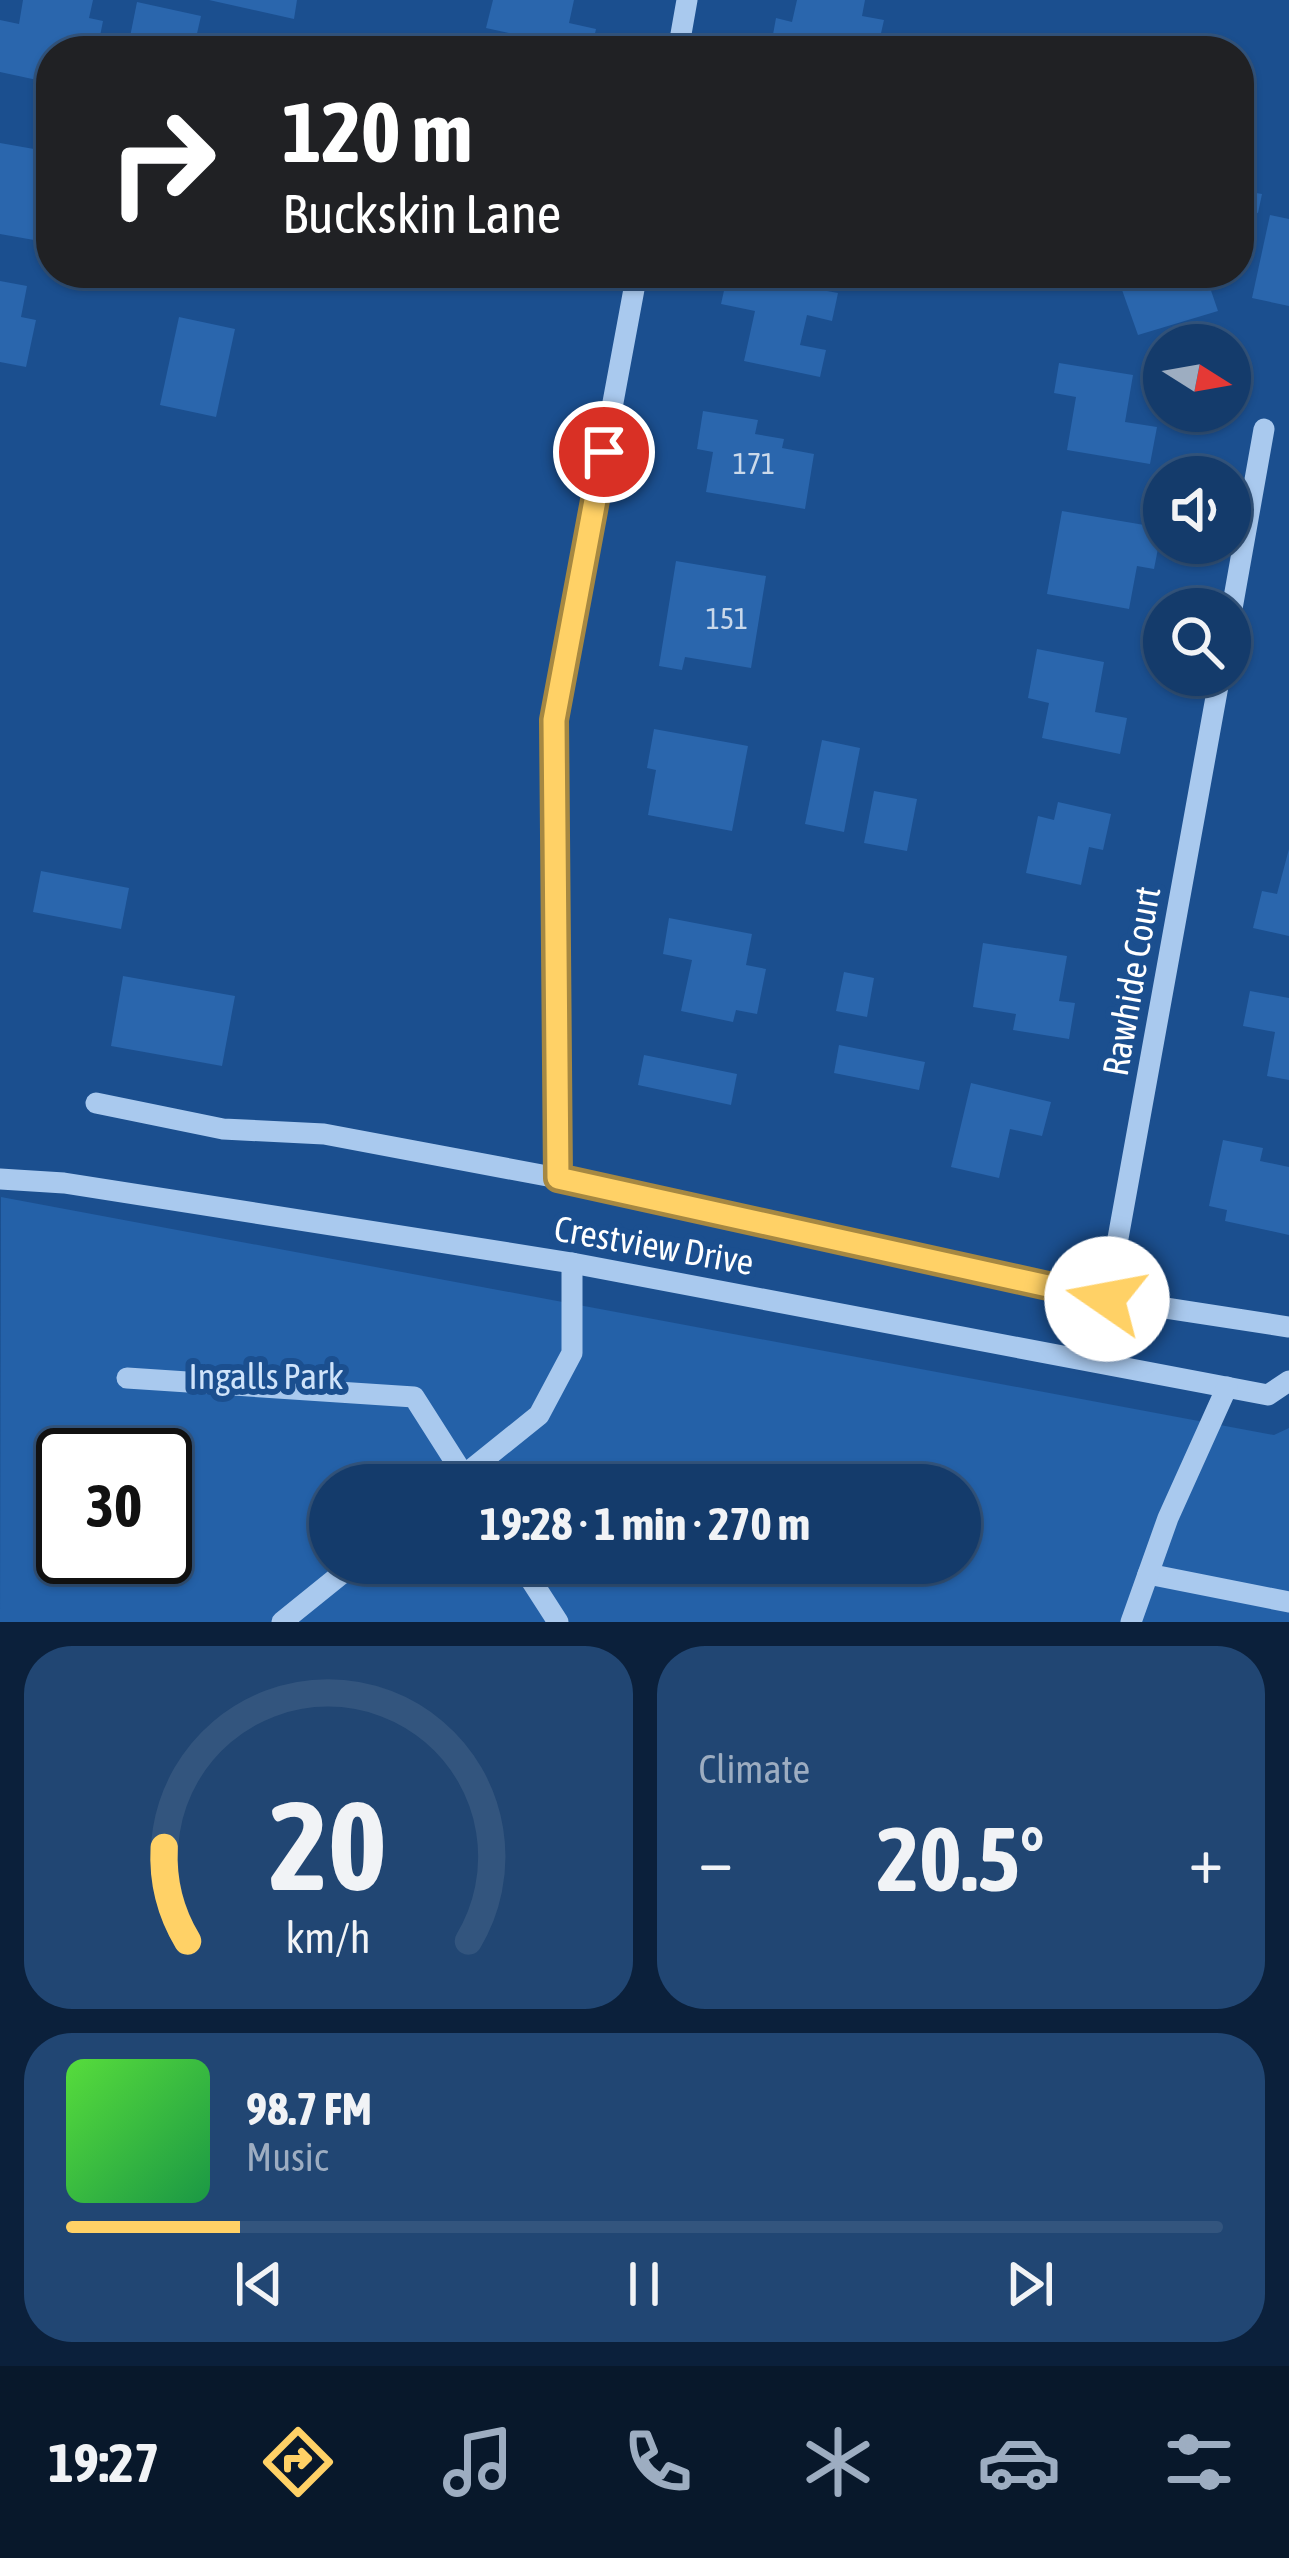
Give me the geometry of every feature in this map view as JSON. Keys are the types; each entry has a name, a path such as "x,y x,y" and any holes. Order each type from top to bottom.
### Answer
{"street":[{"path":"681,36 687,0"},
{"path":"558,1178 554,720 634,288"},
{"path":"1236,588 1264,429"},
{"name":"Rawhide Court","path":"1107,1299 1216,696"},
{"name":"Crestview Drive","path":"96,1102 223,1129 324,1134 558,1178 1107,1299 1289,1327"},
{"name":"Crestview Drive","path":"0,1179 64,1183 572,1263 1268,1395 1289,1382"},
{"path":"483,1464 539,1415 572,1352 572,1263"},
{"path":"127,1378 414,1397 452,1464"},
{"path":"1131,1622 1227,1387"},
{"path":"1148,1574 1289,1602"},
{"path":"282,1622 329,1584"},
{"path":"534,1584 558,1622"}],"green space":[{"name":"Ingalls Park","path":"1,1197 1274,1435 1289,1428 1289,1622 0,1622"}],"building":[{"path":"23,0 93,0 89,18 103,21 100,36 36,36 36,80 0,72 0,20 19,24"},
{"path":"209,0 297,0 294,19"},
{"path":"493,0 574,0 569,23 596,29 594,36 514,36 486,28"},
{"path":"797,0 865,0 862,16 884,20 880,36 773,36 776,18 792,22"},
{"path":"137,2 201,16 196,36 130,36"},
{"path":"0,143 36,149 36,240 0,234"},
{"path":"1254,193 1262,194 1258,213 1254,212"},
{"path":"1270,215 1289,219 1289,306 1252,298"},
{"path":"0,281 27,286 21,317 36,320 26,367 0,362"},
{"path":"725,288 810,288 838,293 832,321 807,315 800,345 826,350 820,377 744,361 755,311 721,304"},
{"path":"1121,288 1210,288 1218,311 1175,324 1143,324 1143,334 1138,335"},
{"path":"179,317 235,329 216,417 160,405"},
{"path":"1059,363 1133,375 1125,422 1143,425 1143,432 1156,432 1152,456 1143,456 1143,463 1067,450 1076,397 1054,393"},
{"path":"703,411 758,420 755,434 784,439 782,448 814,454 805,509 706,492 713,452 697,449"},
{"path":"1062,511 1143,525 1143,564 1155,564 1154,569 1137,566 1129,609 1047,594"},
{"path":"676,561 766,576 751,668 685,657 682,670 659,666"},
{"path":"1037,649 1104,662 1095,712 1127,718 1120,754 1042,738 1049,703 1028,698"},
{"path":"654,729 748,746 732,831 648,815 656,770 647,768"},
{"path":"822,740 860,748 844,832 805,824"},
{"path":"874,791 917,799 907,851 864,843"},
{"path":"1058,802 1111,814 1103,850 1089,847 1081,885 1026,873 1038,816 1054,820"},
{"path":"1289,849 1289,936 1253,928 1262,891 1277,894"},
{"path":"41,871 129,888 121,929 33,912"},
{"path":"669,918 752,934 746,965 766,969 757,1014 736,1010 733,1022 681,1011 692,960 663,954"},
{"path":"983,943 1067,956 1059,1001 1075,1003 1069,1039 1013,1030 1016,1014 973,1007"},
{"path":"844,972 874,978 867,1017 836,1011"},
{"path":"123,976 235,996 222,1066 111,1046"},
{"path":"1250,991 1289,998 1289,1080 1267,1076 1275,1032 1243,1026"},
{"path":"839,1045 925,1062 919,1090 834,1073"},
{"path":"644,1055 737,1074 731,1105 638,1085"},
{"path":"971,1083 1051,1102 1042,1136 1010,1129 999,1178 951,1167"},
{"path":"1223,1140 1263,1148 1260,1161 1289,1167 1289,1235 1225,1221 1227,1210 1209,1206"}],"route":[{"path":"604,452 554,720 558,1178 1107,1299"}]}
